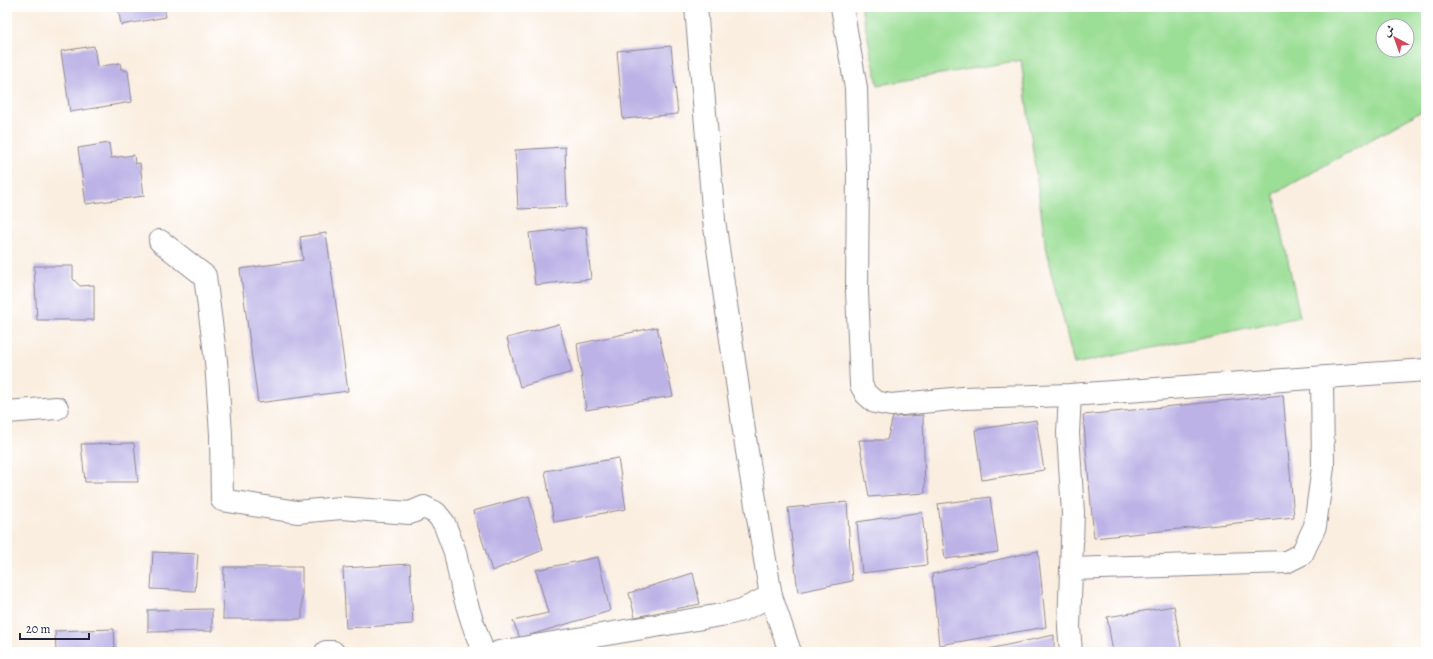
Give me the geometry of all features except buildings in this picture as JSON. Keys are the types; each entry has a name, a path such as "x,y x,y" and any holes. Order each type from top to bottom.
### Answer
{"street":[{"path":"696,7 714,220 746,445 772,596 790,652"},
{"path":"842,7 856,88 858,170 857,291 862,385 866,394 875,402 890,405 963,398 1070,395 1426,370"},
{"path":"160,241 205,276 216,361 221,434 222,500 297,512 341,508 410,513 424,507 436,512 444,523 455,552 465,599 483,652"},
{"path":"1071,569 1286,562 1302,554 1315,526 1323,467 1322,378"},
{"path":"1070,395 1068,433 1073,513 1069,628 1071,652"},
{"path":"7,412 58,408"},
{"path":"498,652 728,614 742,610 772,596"},
{"path":"326,652 333,652"}],"green space":[{"path":"861,7 1426,7 1426,107 1420,112 1274,194 1300,317 1074,364 1045,242 1021,60 878,85"}]}
